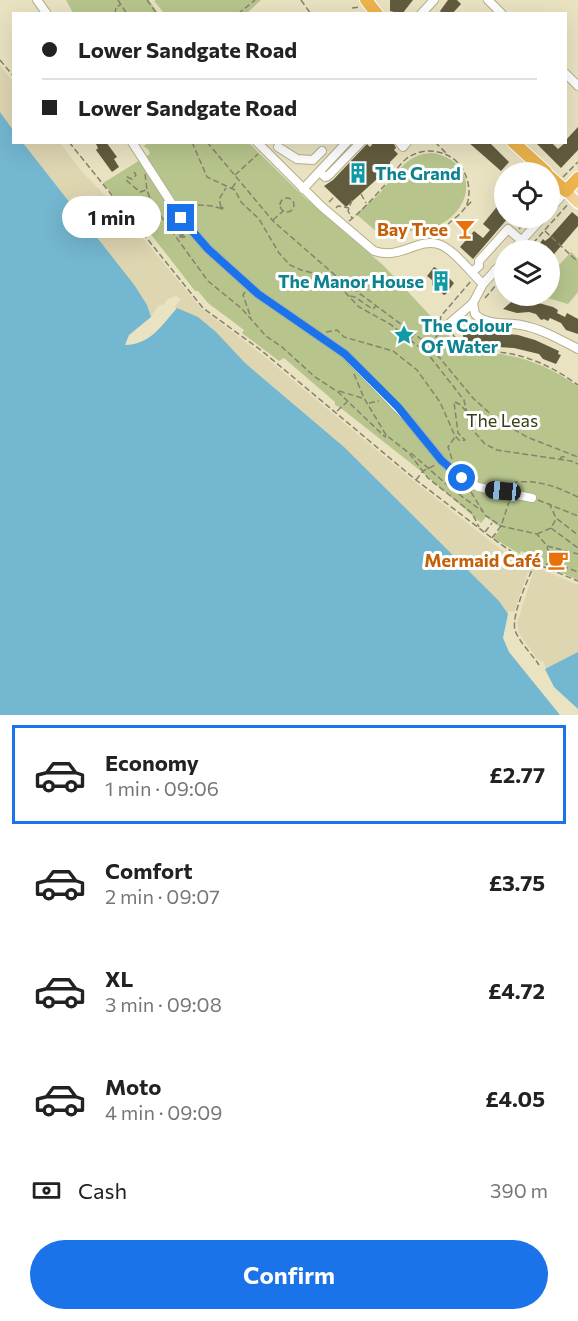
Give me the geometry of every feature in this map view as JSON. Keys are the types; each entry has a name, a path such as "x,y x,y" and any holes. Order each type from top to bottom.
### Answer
{"highway":[{"path":"515,144 535,162"},
{"path":"560,184 566,191 578,178"}],"main road":[{"path":"566,191 575,204"}],"street":[{"path":"423,12 434,0"},
{"path":"488,0 500,12"},
{"path":"567,75 578,86"},
{"path":"133,144 181,218 208,249 248,286 345,354 389,398 448,467 478,487 532,498"},
{"path":"259,144 303,189 374,251 381,254 395,254 429,244 438,244 483,284"},
{"path":"303,189 345,144"},
{"path":"320,172 325,177 328,176 359,144"},
{"path":"270,156 278,145 303,160 313,160 322,151"},
{"path":"560,198 566,191"},
{"path":"523,240 533,228"},
{"path":"474,275 479,261 508,229 521,240"},
{"path":"444,328 473,303 483,284 494,271"},
{"path":"473,303 476,314 485,321 530,327 548,333 578,349"}],"path":[{"path":"118,0 126,12"},
{"path":"240,12 255,0"},
{"path":"352,8 364,3"},
{"path":"115,12 116,7 121,4"},
{"path":"0,60 12,75"},
{"path":"71,144 203,308 262,351 416,480 484,533 518,556 578,581"},
{"path":"193,144 207,177 232,188 241,201 260,219 279,253 290,265 329,280 349,296 359,308 390,324 428,354 465,400 468,422 475,434 489,448 578,464"},
{"path":"209,144 273,221 336,276 429,345 473,398 496,419 527,437 578,457"},
{"path":"234,176 259,144"},
{"path":"437,144 460,166 469,191 463,212 444,227 438,244"},
{"path":"344,226 408,158 426,152 443,153 449,156"},
{"path":"560,176 565,176 578,162"},
{"path":"148,164 147,190 152,204 178,237 199,271 266,336 322,382 338,392 383,435 429,468 453,490 501,526 537,534 551,528 556,518"},
{"path":"134,172 136,175 132,179 127,177 126,180 140,192 147,190"},
{"path":"232,188 238,180"},
{"path":"170,202 195,207 210,205 221,208 219,199 226,187"},
{"path":"362,194 367,204"},
{"path":"328,203 335,196"},
{"path":"117,203 123,198 157,203"},
{"path":"287,198 292,200 295,205 293,210 287,213 283,211 280,206 281,201 287,198"},
{"path":"352,200 348,211 353,218"},
{"path":"466,206 472,201"},
{"path":"536,240 568,204 575,204"},
{"path":"336,208 338,206 350,208"},
{"path":"273,221 283,211"},
{"path":"514,234 520,228"},
{"path":"544,230 578,262"},
{"path":"474,275 441,316 440,320 444,328 453,334 453,337 465,349 510,353 532,360 556,370 578,386"},
{"path":"329,280 330,277 333,279 336,276"},
{"path":"333,279 336,281 334,284"},
{"path":"248,286 243,295 251,319"},
{"path":"473,303 483,300 494,288"},
{"path":"349,296 355,297 370,308 373,309 376,306"},
{"path":"453,334 458,329 485,327"},
{"path":"429,345 444,328"},
{"path":"321,337 327,331 337,330 344,337 393,351 424,377 440,402 455,436 460,441 465,440 458,433 454,402 462,405 476,425 483,429 489,427 496,419"},
{"path":"407,336 408,334 412,337 414,334"},
{"path":"353,372 364,398 386,435"},
{"path":"338,392 344,391 364,398"},
{"path":"368,404 389,398"},
{"path":"336,412 347,402"},
{"path":"451,456 448,447 455,436"},
{"path":"561,460 561,457 564,457 564,451"},
{"path":"409,453 428,478 472,513 480,529"},
{"path":"416,480 423,471 440,462"},
{"path":"492,538 501,526 507,492 516,482 533,481 552,484 578,497"},
{"path":"470,491 483,511"},
{"path":"532,498 578,516"},
{"path":"549,503 556,518 578,535"},
{"path":"484,533 492,523"},
{"path":"551,528 578,548"},
{"path":"537,534 547,546 552,562"},
{"path":"547,546 578,554"},
{"path":"546,567 549,561 578,572"},
{"path":"535,563 516,614 515,625 520,637 539,665"}],"green space":[{"path":"66,0 149,0 157,12 72,12"},
{"path":"261,0 248,12 163,12 154,1"},
{"name":"The Leas","path":"147,144 250,144 305,198 384,266 465,353 486,352 527,360 578,386 578,580 538,562 539,559 521,551 520,554 493,538 501,528 486,517 481,523 422,472 335,405 335,402 284,358 279,361 242,333 244,330 208,303 198,291 195,291 136,215 131,216 103,183 150,154 143,146"},
{"path":"432,153 446,157 457,164 463,173 466,184 461,205 441,224 441,227 438,228 438,224 433,224 385,239 356,214 378,195 407,162 422,154"},
{"path":"571,252 578,259 578,292 568,304 560,302 560,264"}],"sand":[{"path":"0,65 12,81 12,144 61,144 83,173 116,206 201,308 265,357 410,478 514,560 519,560 578,585 578,703 552,681 544,662 537,659 519,633 517,623 533,573 528,572 514,612 509,611 493,628 175,307 181,299 176,296 168,299 164,304 158,306 151,317 139,319 0,168"}],"water":[{"path":"0,112 12,129 12,144 24,144 135,286 147,305 151,317 129,335 125,345 142,342 148,338 177,308 198,317 216,332 245,363 344,447 499,601 508,614 503,638 509,652 560,715 0,715"},
{"path":"578,652 578,709 554,687 545,669"}],"building":[{"path":"390,0 413,0 404,12 390,11"},
{"path":"448,0 457,0 461,4 454,12 440,11"},
{"path":"578,127 578,150 561,168 560,162 555,162 537,144 553,144 558,149 567,144 567,139"},
{"path":"96,144 107,144 117,157 114,159 119,167 112,172 96,150 98,148"},
{"name":"The Grand","path":"367,144 370,147 372,144 394,144 396,148 394,150 398,154 376,176 377,179 346,207 324,186 333,180"},
{"path":"470,144 491,144 509,162 494,162 494,165"},
{"path":"494,210 494,228 499,228 473,259 460,247 474,231 483,238 490,230 483,224"},
{"path":"572,212 578,217 578,226 560,247 560,240 546,240"},
{"name":"The Manor House","path":"434,267 454,283 444,295 432,285 432,280 427,276"},
{"path":"506,306 553,307 558,310 557,313 565,317 567,313 578,319 578,334 566,330 561,323 550,318 548,321 541,320 536,314 517,313 503,309"},
{"path":"491,332 518,335 535,340 559,351 558,354 561,355 556,364 543,359 539,354 514,348 489,344 464,345 463,334"}],"place":[{"name":"The Grand","path":"358,173"},
{"name":"Bay Tree","path":"465,229"},
{"name":"The Manor House","path":"441,281"},
{"name":"The Colour Of Water","path":"404,335"},
{"name":"Mermaid Café","path":"558,560"}],"route":[{"path":"181,218 208,249 258,294 345,354 398,407 442,461 462,478"}]}
